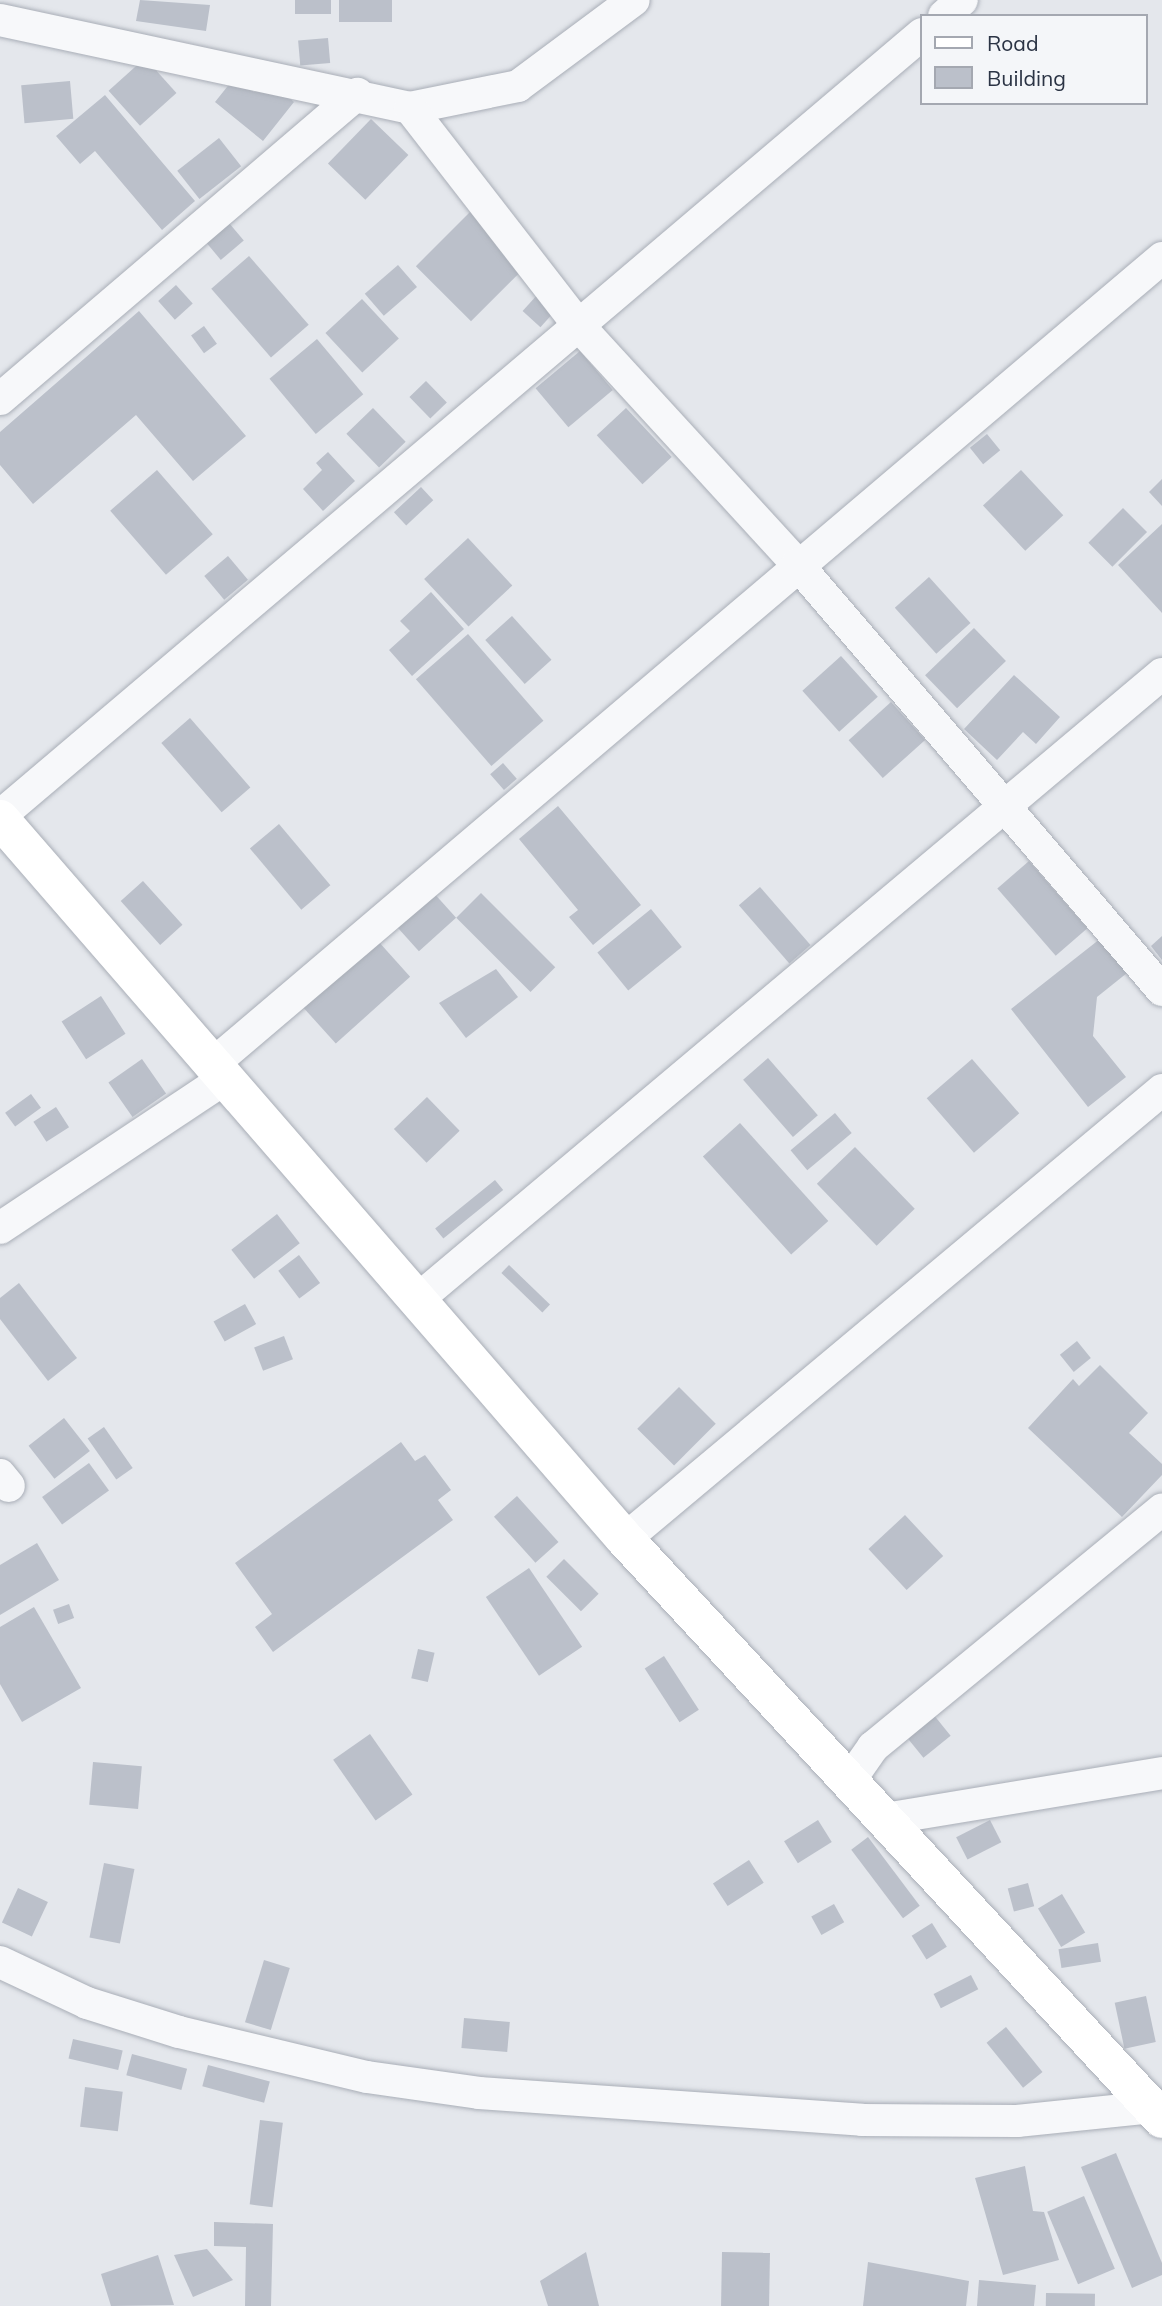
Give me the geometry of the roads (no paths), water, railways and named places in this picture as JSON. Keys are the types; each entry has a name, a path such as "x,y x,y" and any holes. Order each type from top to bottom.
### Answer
{"street":[{"path":"0,20 410,107 518,86 634,0"},
{"path":"946,14 962,0"},
{"path":"920,36 0,818 625,1539 1159,2110"},
{"path":"0,399 357,94"},
{"path":"410,107 579,327 797,564 1162,990"},
{"path":"0,1228 219,1071 797,564 1162,258"},
{"path":"416,1300 1162,674"},
{"path":"625,1539 1162,1090"},
{"path":"850,1780 873,1747 1162,1510"},
{"path":"885,1819 1162,1773"},
{"path":"0,1962 87,2003 179,2032 367,2077 479,2093 862,2120 1017,2120 1159,2110"}]}
